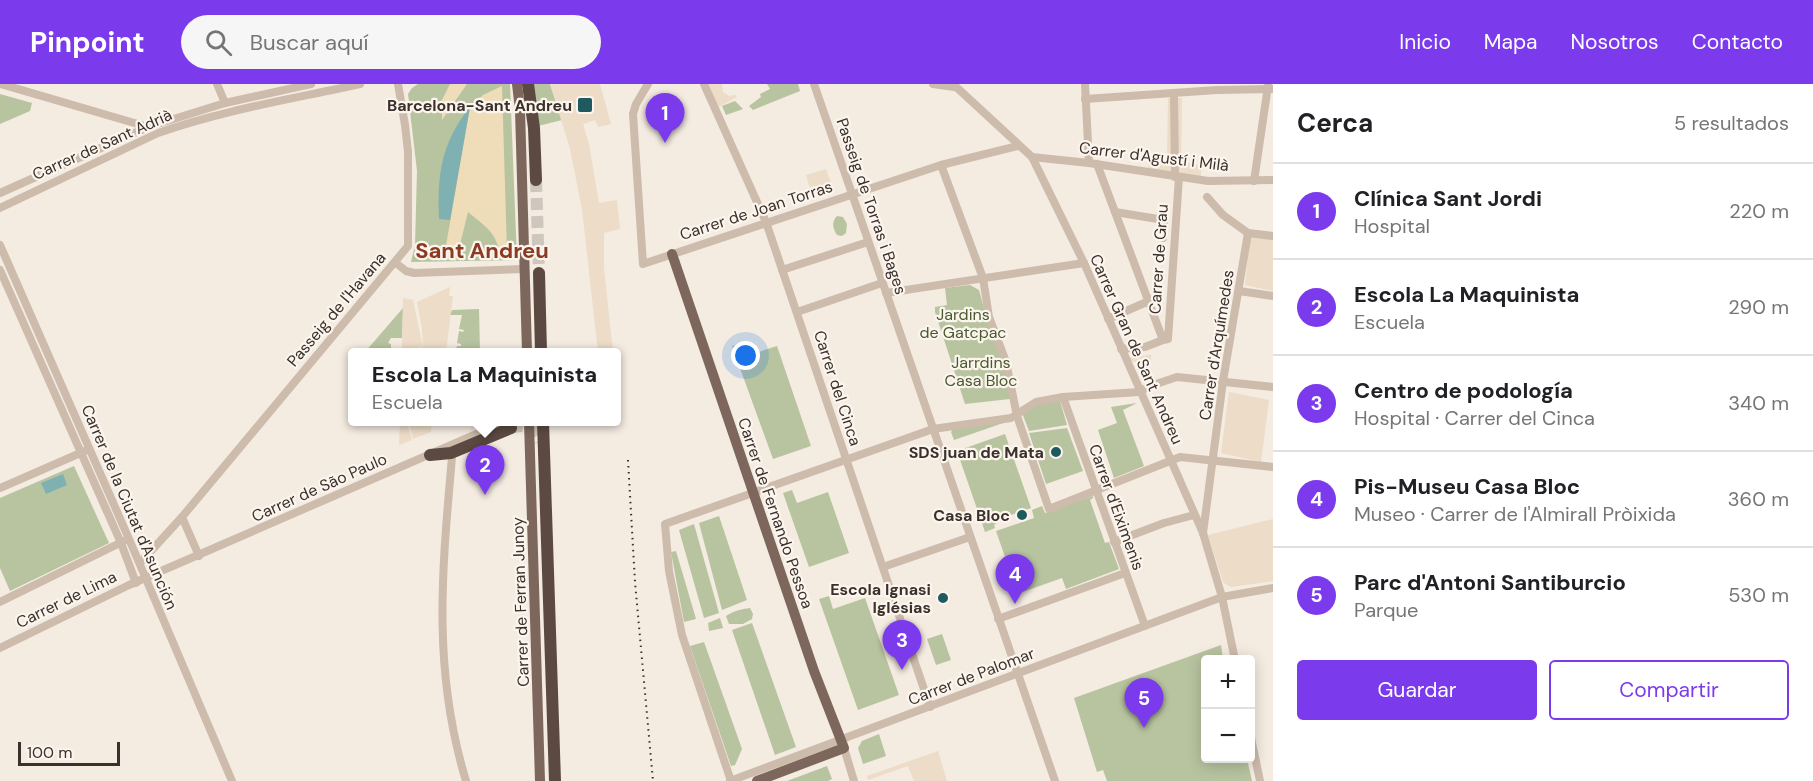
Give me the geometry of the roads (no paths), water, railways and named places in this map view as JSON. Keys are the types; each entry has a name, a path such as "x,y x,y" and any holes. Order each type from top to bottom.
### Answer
{"highway":[{"path":"528,84 534,128 536,180"},
{"path":"539,273 541,348"},
{"path":"430,455 449,450 506,426"},
{"path":"543,426 555,781"}],"main road":[{"path":"517,84 520,110 527,348"},
{"name":"Carrer de Fernando Pessoa","path":"672,254 831,718 843,744"},
{"name":"Carrer de Ferran Junoy","path":"529,426 540,781"},
{"name":"Carrer de Palomar","path":"757,781 843,744"}],"street":[{"path":"1,84 147,127"},
{"path":"217,84 225,103"},
{"name":"Carrer de Sant Adrià","path":"0,193 147,127 225,103 311,84"},
{"name":"Carrer de Sant Adrià","path":"0,208 158,133 178,126 269,103 360,84"},
{"name":"Passeig de l'Havana","path":"140,563 182,517 408,246 408,152 398,84"},
{"name":"Carrer de Joan Torras","path":"648,84 633,114 643,264 941,165 1018,146"},
{"name":"Carrer del Cinca","path":"704,84 766,222 930,707"},
{"name":"Passeig de Torras i Bages","path":"814,84 1055,781"},
{"path":"933,84 954,85"},
{"name":"Carrer de Grau","path":"1085,84 1093,164 1115,213 1163,340 1168,339 1177,177 1174,93"},
{"name":"Carrer Gran de Sant Andreu","path":"954,85 1032,157 1083,263 1203,533 1222,597 1234,655"},
{"path":"1085,99 1269,87 1254,181"},
{"name":"Carrer d'Agustí i Milà","path":"1032,157 1220,182 1273,180"},
{"path":"941,165 983,278 989,317 1006,362 1017,416 1049,509 1180,457 1273,466"},
{"path":"1207,197 1222,215 1248,233 1273,236"},
{"path":"1115,213 1164,220 1163,238"},
{"name":"Carrer d'Arquímedes","path":"1203,533 1223,381 1248,233"},
{"path":"782,270 868,242"},
{"name":"Carrer de la Ciutat d'Asunción","path":"0,245 125,541 136,583"},
{"path":"396,263 408,272 417,273 525,269"},
{"path":"886,293 1083,263"},
{"name":"Carrer de la Ciutat d'Asunción","path":"0,270 85,450"},
{"path":"797,312 882,283"},
{"path":"1239,291 1273,296"},
{"path":"1108,319 1158,297"},
{"path":"1121,350 1145,347 1163,340"},
{"path":"730,781 682,635 669,571 664,524 933,429 1017,416 1036,402 1063,397 1139,392 1177,377 1273,387"},
{"name":"Carrer d'Eiximenis","path":"1063,397 1144,626"},
{"path":"0,488 85,450"},
{"path":"449,450 452,457 442,575 442,637 448,710 466,781"},
{"name":"Carrer de São Paulo","path":"145,579 430,455"},
{"path":"1114,542 1164,523 1194,515"},
{"path":"182,517 199,556"},
{"path":"883,567 970,537"},
{"path":"0,602 125,541"},
{"name":"Carrer de la Ciutat d'Asunción","path":"125,541 140,563 232,781"},
{"path":"998,619 1125,573"},
{"name":"Carrer de Lima","path":"0,648 145,579"},
{"name":"Carrer de Palomar","path":"730,781 843,744 930,707 1222,597 1273,588"},
{"name":"Carrer de Fernando Pessoa","path":"843,744 854,781"},
{"path":"1255,754 1260,781"}],"water":[{"path":"470,107 450,220 439,219 439,188 443,160 460,120"},
{"path":"63,474 67,485 46,494 41,483"}],"tunnel":[{"path":"536,180 539,273"},
{"path":"511,428 521,426 529,428 533,430 540,442"}],"railway":[{"path":"628,460 635,582 653,781"}],"place":[{"name":"Barcelona-Sant Andreu","path":"585,105"},
{"name":"Clínica Sant Jordi","path":"665,143"},
{"name":"SDS juan de Mata","path":"1056,452"},
{"name":"Escola La Maquinista","path":"485,495"},
{"name":"Casa Bloc","path":"1022,515"},
{"name":"Escola Ignasi Iglésias","path":"943,598"},
{"name":"Pis-Museu Casa Bloc","path":"1015,604"},
{"name":"Centro de podología","path":"902,670"},
{"name":"Parc d'Antoni Santiburcio","path":"1144,728"}],"district":[{"name":"Sant Andreu","path":"482,250"}],"park label":[{"name":"Jardins de Gatcpac","path":"963,323"},
{"name":"Jarrdins Casa Bloc","path":"981,371"}]}
